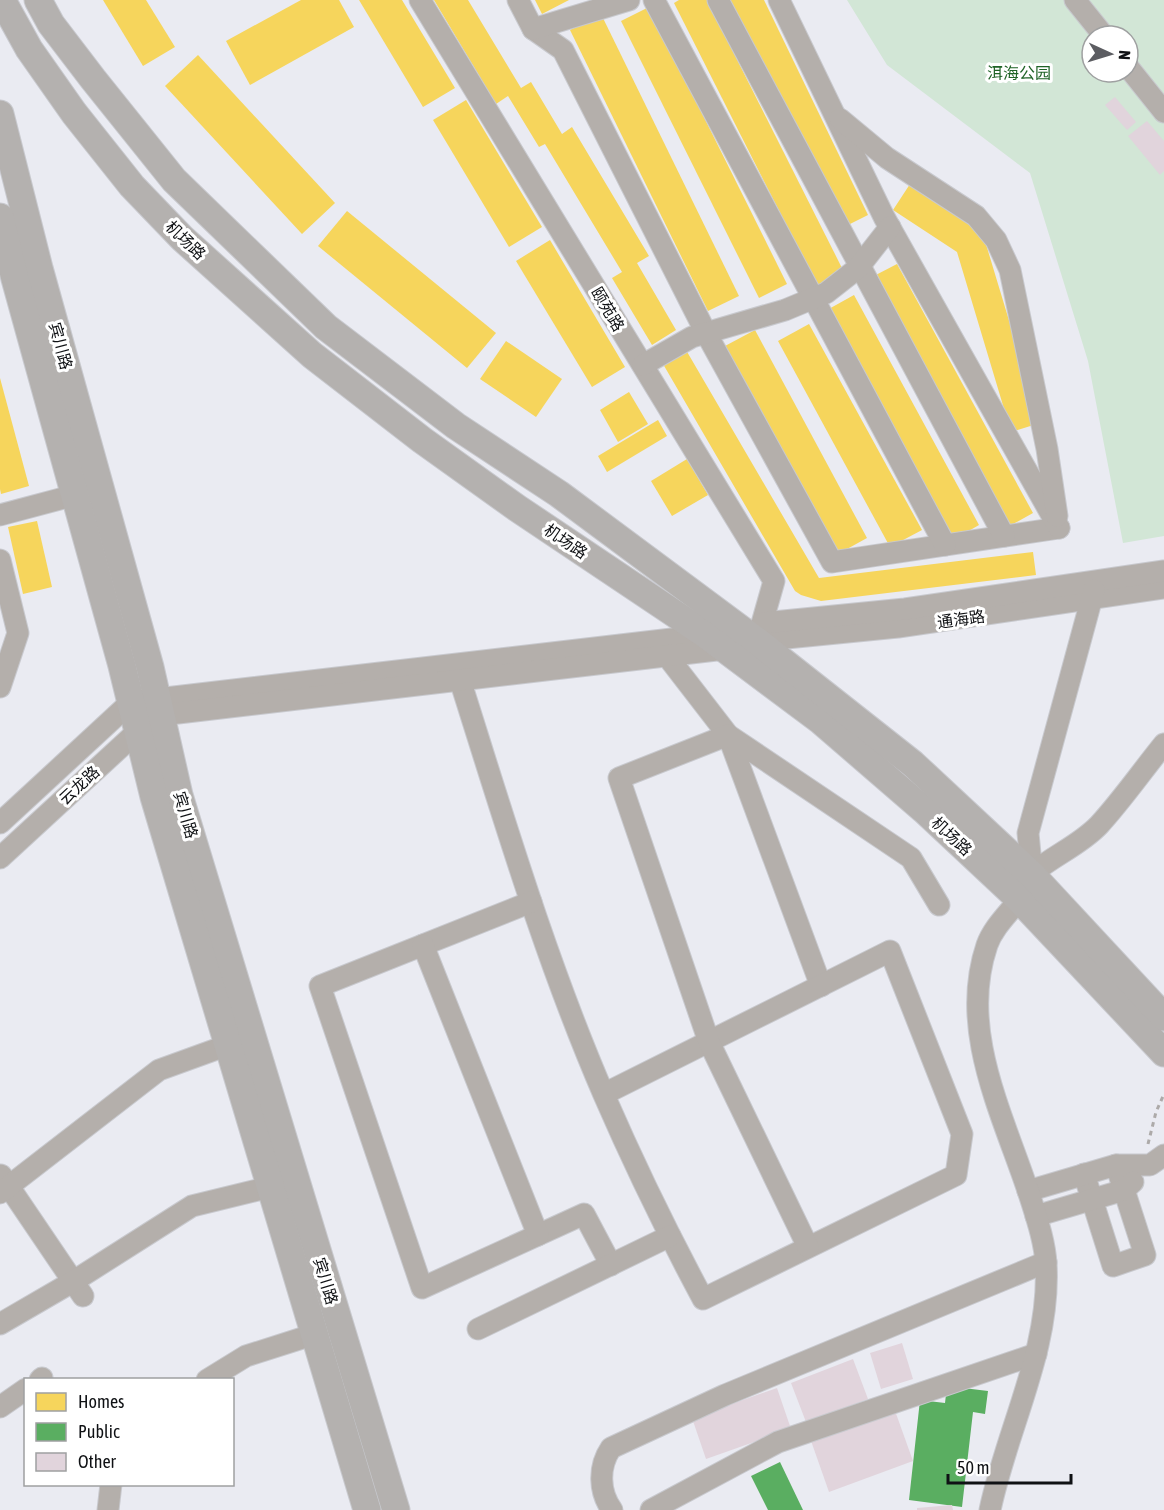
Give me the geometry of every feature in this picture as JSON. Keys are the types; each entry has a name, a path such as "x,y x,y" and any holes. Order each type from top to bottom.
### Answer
{"main road":[{"name":"机场路","path":"2,0 29,49 74,113 132,186 200,254 312,355 422,440 517,508 716,642 821,721 924,810 1019,899 1164,1053"},
{"name":"机场路","path":"38,0 51,24 174,180 326,327 456,426 760,632 913,764 1032,875 1164,1017"},
{"name":"宾川路","path":"0,114 149,705 138,731 154,797 367,1510"},
{"name":"宾川路","path":"0,217 75,495 179,795 396,1510"}],"street":[{"name":"颐苑路","path":"420,0 774,581 760,632"},
{"path":"518,0 533,29 563,50 706,333 832,562 1059,528"},
{"path":"533,29 585,6 629,0"},
{"path":"654,0 945,545"},
{"path":"718,0 1004,536"},
{"path":"779,0 890,227 1059,528"},
{"path":"1075,0 1094,24"},
{"path":"1140,82 1164,112"},
{"path":"836,116 887,158 976,216 996,240 1010,270 1047,449 1059,528"},
{"path":"643,366 682,342 813,300 833,289 860,266 890,227"},
{"path":"0,515 75,495"},
{"path":"0,560 18,633 0,687"},
{"name":"通海路","path":"760,632 898,627 1094,591 1164,571"},
{"name":"通海路","path":"1094,591 1164,588"},
{"path":"1032,875 1028,833 1094,591"},
{"path":"149,705 460,680 667,656 716,642"},
{"path":"149,705 716,642"},
{"path":"667,656 728,735 821,986"},
{"path":"460,680 531,902 604,1094 670,1236 703,1299 956,1175 962,1134 890,951 604,1094"},
{"name":"云龙路","path":"0,823 149,705"},
{"name":"云龙路","path":"0,858 138,731"},
{"path":"728,735 911,858 939,904"},
{"path":"728,735 619,778 709,1042 808,1248"},
{"path":"990,1510 998,1473 1035,1354 1045,1311 1046,1262 1036,1216 993,1092 978,1035 978,984 988,944 1003,919 1019,899 1032,875 1079,843 1099,825 1164,744"},
{"path":"531,902 320,986 422,1288 584,1214 611,1265"},
{"path":"423,945 538,1235"},
{"path":"79,1289 3,1184 159,1070 228,1045"},
{"path":"1028,1191 1116,1165 1157,1160"},
{"path":"1036,1216 1124,1190 1157,1160"},
{"path":"1084,1174 1113,1266 1144,1255 1116,1165"},
{"path":"0,1324 79,1289 192,1206 270,1186"},
{"path":"478,1329 670,1236"},
{"path":"612,1510 607,1503 602,1479 603,1460 611,1448 725,1395 1046,1262"},
{"path":"210,1378 246,1356 315,1334"},
{"path":"651,1510 778,1442 1035,1354"},
{"path":"0,1407 24,1390"},
{"path":"108,1510 111,1486"}],"path":[{"path":"1157,1160 1148,1143 1156,1112 1164,1094"}],"green space":[{"name":"洱海公园","path":"847,0 1164,0 1164,536 1123,543 1088,361 1030,173 887,65"}],"building: Homes":[{"path":"103,0 146,0 175,47 143,66"},
{"path":"301,0 339,0 354,27 250,85 226,41"},
{"path":"359,0 402,0 455,88 423,107"},
{"path":"434,0 468,0 521,88 531,82 562,134 572,127 649,256 637,263 676,330 652,345 612,278 622,272 545,144 539,147 508,96 496,104"},
{"path":"535,0 569,0 542,14"},
{"path":"679,0 707,0 845,274 818,288 674,3"},
{"path":"730,0 764,0 868,215 840,229"},
{"path":"649,7 787,284 759,298 621,21"},
{"path":"601,14 739,296 708,311 570,30"},
{"path":"198,55 335,203 302,234 165,86"},
{"path":"466,100 542,227 509,247 433,120"},
{"path":"910,184 982,231 1040,423 1011,432 957,252 893,210"},
{"path":"347,211 496,333 467,368 318,246"},
{"path":"550,240 625,367 592,387 516,261"},
{"path":"897,264 1033,513 1006,528 870,278"},
{"path":"854,295 979,525 953,540 827,310"},
{"path":"809,324 922,530 890,547 778,341"},
{"path":"755,330 867,538 838,554 725,346"},
{"path":"506,341 562,379 536,417 480,379"},
{"path":"686,350 819,578 1033,552 1036,575 821,601 801,595 795,591 663,364"},
{"path":"0,378 29,486 1,494 0,489"},
{"path":"629,392 648,424 618,442 600,410"},
{"path":"658,420 667,436 607,472 598,456"},
{"path":"687,459 708,495 672,516 651,481"},
{"path":"37,521 52,587 23,594 8,527"}],"building: Public":[{"path":"947,1386 988,1391 985,1414 973,1412 962,1507 909,1500 920,1400 945,1403"},
{"path":"780,1462 803,1510 768,1510 751,1476"}],"building: Other":[{"path":"1115,97 1136,122 1127,130 1105,105"},
{"path":"1147,121 1164,141 1164,171 1160,175 1128,136"},
{"path":"902,1343 913,1379 881,1389 870,1353"},
{"path":"853,1359 868,1399 806,1422 791,1383"},
{"path":"777,1388 791,1429 706,1459 692,1418"},
{"path":"894,1408 913,1461 829,1492 810,1438"},
{"path":"952,1505 953,1510 917,1510 917,1508"}]}
